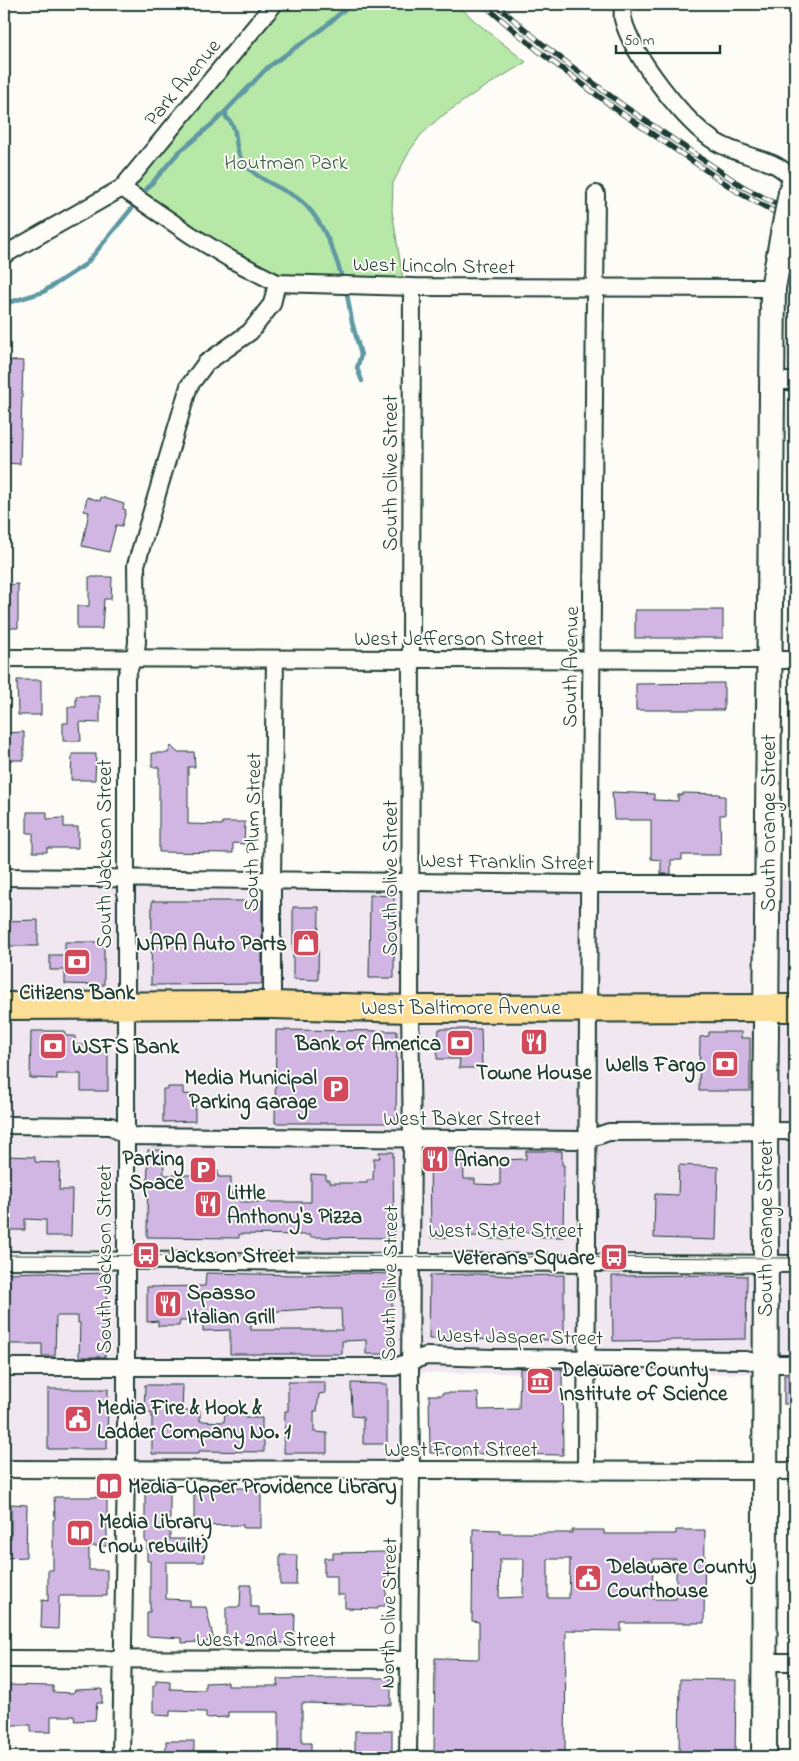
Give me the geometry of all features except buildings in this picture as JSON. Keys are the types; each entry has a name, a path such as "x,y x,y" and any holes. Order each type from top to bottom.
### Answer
{"main road":[{"name":"South Orange Street","path":"764,1757 765,1131 769,660 784,381 773,288 782,234 794,183"},
{"name":"West Baltimore Avenue","path":"4,1006 272,1005 410,1009 795,1008"}],"street":[{"name":"Park Avenue","path":"122,188 274,4"},
{"path":"623,4 624,19 635,47 660,87 701,132 731,150 773,164 794,183"},
{"path":"4,255 122,188"},
{"name":"West Lincoln Street","path":"122,188 190,235 232,260 277,283 412,287 773,288"},
{"name":"South Avenue","path":"588,1139 596,194"},
{"name":"South Jackson Street","path":"121,1757 126,1470 126,677 137,642 136,565 189,386 206,363 250,332 272,304 277,283"},
{"name":"South Olive Street","path":"411,1470 412,287"},
{"name":"West Jefferson Street","path":"4,658 795,660"},
{"name":"South Plum Street","path":"272,1005 275,659"},
{"name":"West Franklin Street","path":"4,877 589,884 768,884"},
{"path":"4,1126 111,1126 126,1136"},
{"name":"West Baker Street","path":"126,1136 588,1139 609,1132 795,1131"},
{"path":"586,1470 588,1139"},
{"path":"4,1250 126,1255"},
{"name":"West State Street","path":"126,1255 766,1258 795,1253"},
{"path":"4,1260 126,1255"},
{"name":"West State Street","path":"766,1258 795,1264"},
{"name":"West Jasper Street","path":"4,1367 396,1367 426,1356 746,1360 765,1364 795,1364"},
{"name":"West Front Street","path":"4,1469 795,1471"},
{"name":"North Olive Street","path":"408,1757 411,1470"},
{"name":"West 2nd Street","path":"4,1659 409,1660"},
{"path":"764,1662 794,1662"}],"shaded area":[{"path":"4,878 795,880 795,1374 405,1373 404,1465 4,1464"}],"green space":[{"name":"Houtman Park","path":"274,4 457,4 476,22 526,62 475,93 439,118 420,136 409,152 393,183 392,211 403,279 277,283 122,188"}],"waterway":[{"path":"146,190 178,153 217,120 268,67 322,29 351,4"},
{"path":"226,113 226,117 231,122 235,132 238,153 241,158 258,176 294,196 310,210 324,230 341,274"},
{"path":"4,304 43,292 86,264 132,208"},
{"path":"347,294 361,355 357,368 362,381"}],"tram line":[{"path":"4,1255 795,1258"}],"railway":[{"path":"483,4 541,53 617,110 738,192 795,223"},
{"path":"495,4 546,47 621,104 742,186 795,214"}],"place":[{"name":"NAPA Auto Parts","path":"306,943"},
{"name":"Citizens Bank","path":"77,962"},
{"name":"Towne House","path":"534,1042"},
{"name":"Bank of America","path":"460,1043"},
{"name":"WSFS Bank","path":"53,1046"},
{"name":"Wells Fargo","path":"725,1064"},
{"name":"Media Municipal Parking Garage","path":"336,1089"},
{"name":"Ariano","path":"435,1159"},
{"name":"Parking Space","path":"203,1170"},
{"name":"Little Anthony's Pizza","path":"208,1204"},
{"name":"Jackson Street","path":"146,1255"},
{"name":"Veterans Square","path":"614,1257"},
{"name":"Spasso Italian Grill","path":"168,1304"},
{"name":"Delaware County Institute of Science","path":"540,1381"},
{"name":"Media Fire & Hook & Ladder Company No. 1","path":"78,1419"},
{"name":"Media-Upper Providence Library","path":"109,1486"},
{"name":"Media Library (now rebuilt)","path":"80,1533"},
{"name":"Delaware County Courthouse","path":"588,1578"}]}
